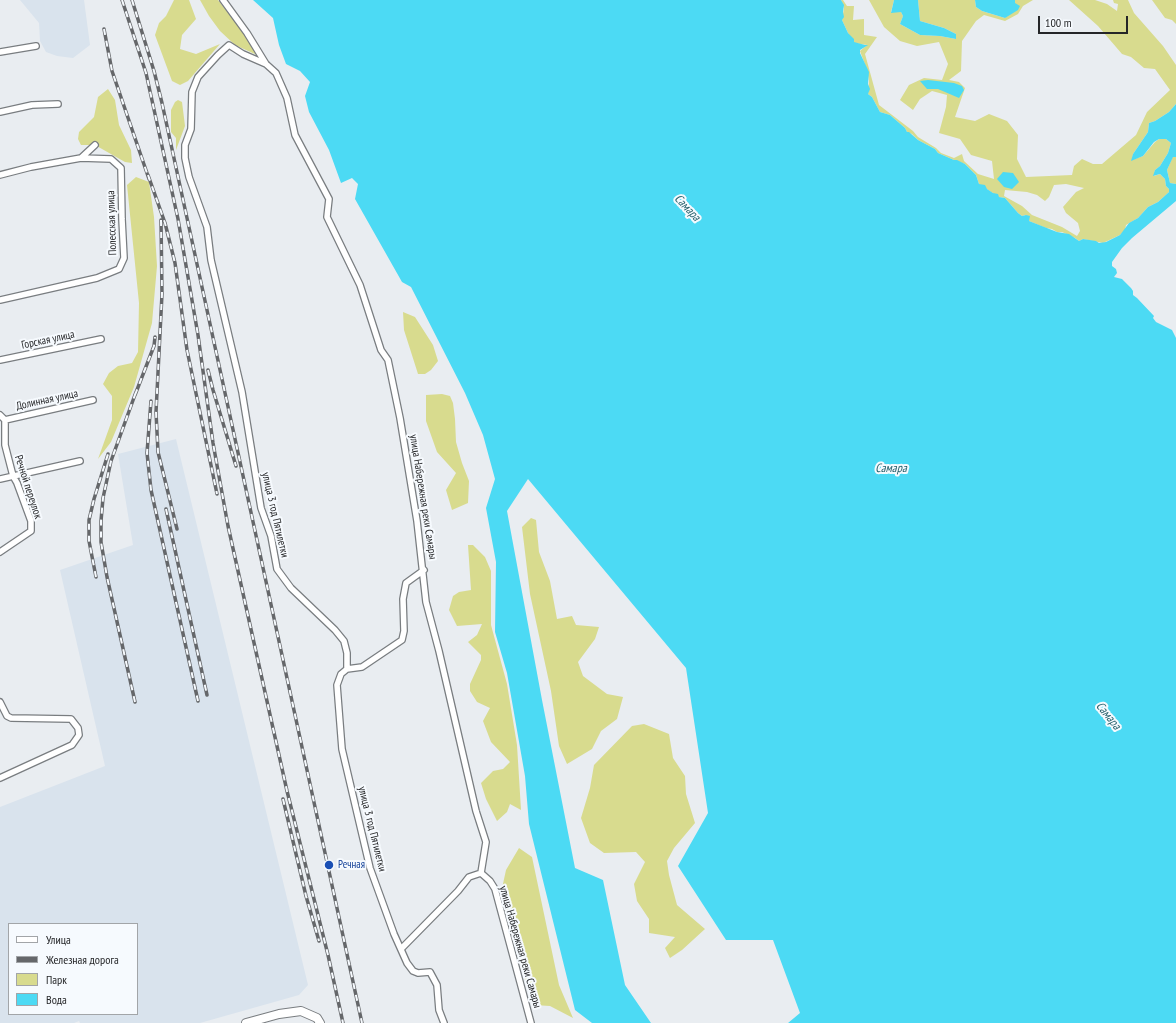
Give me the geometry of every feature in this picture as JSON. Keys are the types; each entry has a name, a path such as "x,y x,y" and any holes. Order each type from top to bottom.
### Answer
{"street":[{"name":"улица Набережная реки Самары","path":"223,0 247,33 266,64 276,72 287,98 295,135 329,199 327,217 360,285 381,350 388,360 418,521 426,602 439,651 476,811 486,842 481,874 490,880 495,889 531,1023"},
{"name":"улица 3 год Пятилетки","path":"266,64 243,54 229,45 198,77 192,92 191,129 185,145 185,158 189,177 207,227 211,260 242,392 261,508 271,536 277,569 291,588 335,630 344,641 347,653 347,669 341,674 337,685 342,749 370,868 400,949 407,963 414,971 418,973 430,972 437,985 439,1010 444,1023"},
{"path":"0,52 36,46"},
{"path":"0,112 32,105 58,104"},
{"path":"80,158 95,145"},
{"name":"Полесская улица","path":"0,175 80,158 112,159 121,168 124,258 119,269 97,278 0,300"},
{"name":"Горская улица","path":"0,360 101,339"},
{"name":"Долинная улица","path":"5,420 93,400"},
{"path":"0,415 5,420"},
{"name":"Речной переулок","path":"0,552 30,531 31,521 13,476 5,445 5,420"},
{"path":"0,479 80,461"},
{"path":"347,669 362,667 402,640 404,631 403,599 406,583 424,570"},
{"path":"0,702 7,716 11,718 71,719 78,728 79,735 72,744 0,778"},
{"path":"400,949 458,891 469,877 481,874"},
{"path":"246,1023 279,1014 301,1011 317,1018 320,1023"}],"shaded area":[{"path":"20,0 84,0 90,45 73,58 57,56 46,52 40,41 39,23"},
{"path":"176,439 308,985 299,995 200,1023 80,1023 79,1021 74,1023 0,1023 0,807 105,766 60,570 133,545 118,454"}],"green space":[{"path":"174,0 189,0 196,19 182,35 180,49 196,54 220,44 188,81 180,85 172,81 155,35 159,23 166,16"},
{"path":"200,0 218,0 240,28 257,55 235,45 220,31"},
{"path":"841,0 843,0 847,6 854,6 853,20 864,19 864,35 877,37 865,54 879,105 913,131 918,137 936,148 941,153 954,158 962,154 964,161 978,174 994,179 992,161 971,155 960,139 939,133 946,107 947,95 932,91 920,99 913,110 900,100 909,85 924,78 942,80 948,64 939,42 917,46 900,41 884,27 869,0 894,0 891,12 901,12 903,16 900,24 920,35 940,36 956,39 956,34 944,28 920,21 918,0 975,0 976,7 982,11 1005,18 1015,3 1015,0 1033,0 1023,6 1018,14 1005,21 984,15 976,21 962,41 961,71 949,80 959,82 965,88 955,117 975,121 989,114 1007,121 1018,135 1017,159 1026,177 1072,175 1074,166 1082,159 1093,164 1102,164 1136,135 1147,112 1170,90 1155,69 1144,68 1131,57 1122,54 1098,26 1069,0 1095,0 1107,4 1117,11 1118,4 1114,3 1113,0 1128,0 1134,13 1163,46 1176,65 1176,104 1169,112 1149,123 1148,132 1133,154 1132,160 1143,156 1159,139 1166,139 1171,143 1168,153 1160,166 1155,170 1154,176 1160,174 1165,179 1169,192 1158,202 1148,207 1138,218 1126,225 1125,230 1120,235 1103,243 1083,239 1079,241 1062,232 1057,232 1029,221 1026,215 1022,216 1018,213 1005,198 999,197 979,184 976,175 965,164 938,153 935,149 907,132 905,128 890,115 880,112 872,97 868,94 869,81 867,70 860,51 867,45 854,43 842,20 844,8","holes":["1066,184 1084,188 1076,192 1063,207 1066,213 1078,223 1080,231 1077,236 1062,227 1032,215 1022,206 1004,196 1005,190 1027,192 1037,195 1045,201 1049,197 1054,185"]},
{"path":"1152,0 1176,0 1176,24 1172,20 1165,18"},
{"path":"108,89 115,100 119,125 131,150 132,163 125,162 95,145 81,145 78,139 79,132 94,117 98,97"},
{"path":"178,100 182,102 185,126 176,150 176,138 171,132 171,110 175,102"},
{"path":"1173,156 1176,157 1176,184 1170,183 1167,170"},
{"path":"136,177 149,182 154,217 157,266 152,323 134,387 111,442 98,459 112,420 112,396 103,384 109,373 118,366 132,363 138,352 139,303 127,185"},
{"path":"403,312 415,317 433,345 438,361 431,370 425,374 418,374 404,330"},
{"path":"442,394 450,396 453,403 456,442 469,481 468,503 452,510 446,490 456,473 437,452 426,421 426,395"},
{"path":"531,518 536,520 539,552 550,581 557,619 572,616 576,625 599,627 595,639 578,662 583,676 607,694 623,697 617,719 601,731 592,749 567,764 559,746 551,691 530,594 522,527"},
{"path":"468,545 473,545 485,557 491,571 491,625 507,684 517,745 521,810 510,804 507,812 497,821 486,799 481,783 493,771 503,769 510,762 491,742 483,721 490,708 477,702 470,691 470,684 481,660 481,655 468,642 477,635 482,624 457,626 449,610 453,596 459,592 471,590"},
{"path":"644,724 669,734 673,758 685,776 686,794 695,823 674,848 667,861 677,905 705,929 682,950 670,958 665,948 675,937 649,933 649,919 637,901 634,884 645,862 636,852 604,853 590,843 581,818 590,788 594,765 632,726"},
{"path":"519,848 532,857 559,985 573,1018 550,1006 534,1005 523,973 521,952 507,917 501,893 506,870"}],"water":[{"name":"Самара","path":"253,0 841,0 844,5 844,17 842,20 848,33 854,39 854,42 868,45 860,50 860,53 869,72 868,84 870,89 868,94 872,97 880,112 890,115 905,128 907,132 935,149 938,153 965,164 976,175 979,184 985,185 987,189 998,194 999,197 1005,198 1022,216 1030,216 1029,221 1057,232 1069,234 1079,241 1083,239 1096,241 1099,243 1106,242 1120,235 1129,223 1138,218 1148,207 1158,202 1169,192 1165,179 1160,174 1153,176 1155,170 1160,166 1168,153 1171,143 1166,139 1159,139 1154,142 1143,156 1131,161 1133,154 1148,132 1149,123 1169,112 1176,104 1176,157 1173,157 1167,170 1170,183 1176,184 1176,201 1122,248 1112,262 1112,266 1116,269 1117,273 1114,277 1122,279 1131,288 1133,295 1154,316 1153,318 1156,322 1172,330 1176,338 1176,1023 788,1023 800,1013 773,940 726,940 678,866 708,813 686,668 528,479 507,511 575,868 603,880 625,985 651,1023 592,1023 575,1010 529,824 525,776 507,673 495,632 496,562 486,508 495,479 483,435 465,393 411,287 402,282 355,199 358,184 352,178 341,183 329,150 309,112 305,96 310,82 300,71 286,64 279,45 273,18"},
{"path":"894,0 918,0 920,21 944,28 956,34 956,39 940,36 920,35 900,24 903,16 901,12 891,13"},
{"path":"975,0 1015,0 1015,3 1020,6 1018,10 1005,18 982,11 976,7"},
{"path":"928,80 954,83 962,86 964,90 959,98 938,89 927,89 920,81"},
{"path":"1003,172 1013,173 1019,182 1012,189 1004,187 997,179"}],"railway":[{"path":"122,0 146,73 178,219 198,335 213,443 228,526 287,791 328,955 343,1023"},
{"path":"132,0 154,71 162,103 362,1023"},
{"path":"104,29 112,71 149,179"},
{"path":"148,175 165,223 175,263 187,350 217,494"},
{"path":"161,220 162,294 156,412 158,452 177,529"},
{"path":"135,395 154,346 155,337"},
{"path":"208,370 236,466"},
{"path":"135,702 107,577 101,542 101,521 103,498 111,461 136,392"},
{"path":"151,401 147,453 151,490 198,701"},
{"path":"96,577 89,541 89,520 108,454"},
{"path":"166,509 207,695"},
{"path":"283,799 306,896 319,941"}],"place":[{"name":"Речная","path":"329,865"}]}
